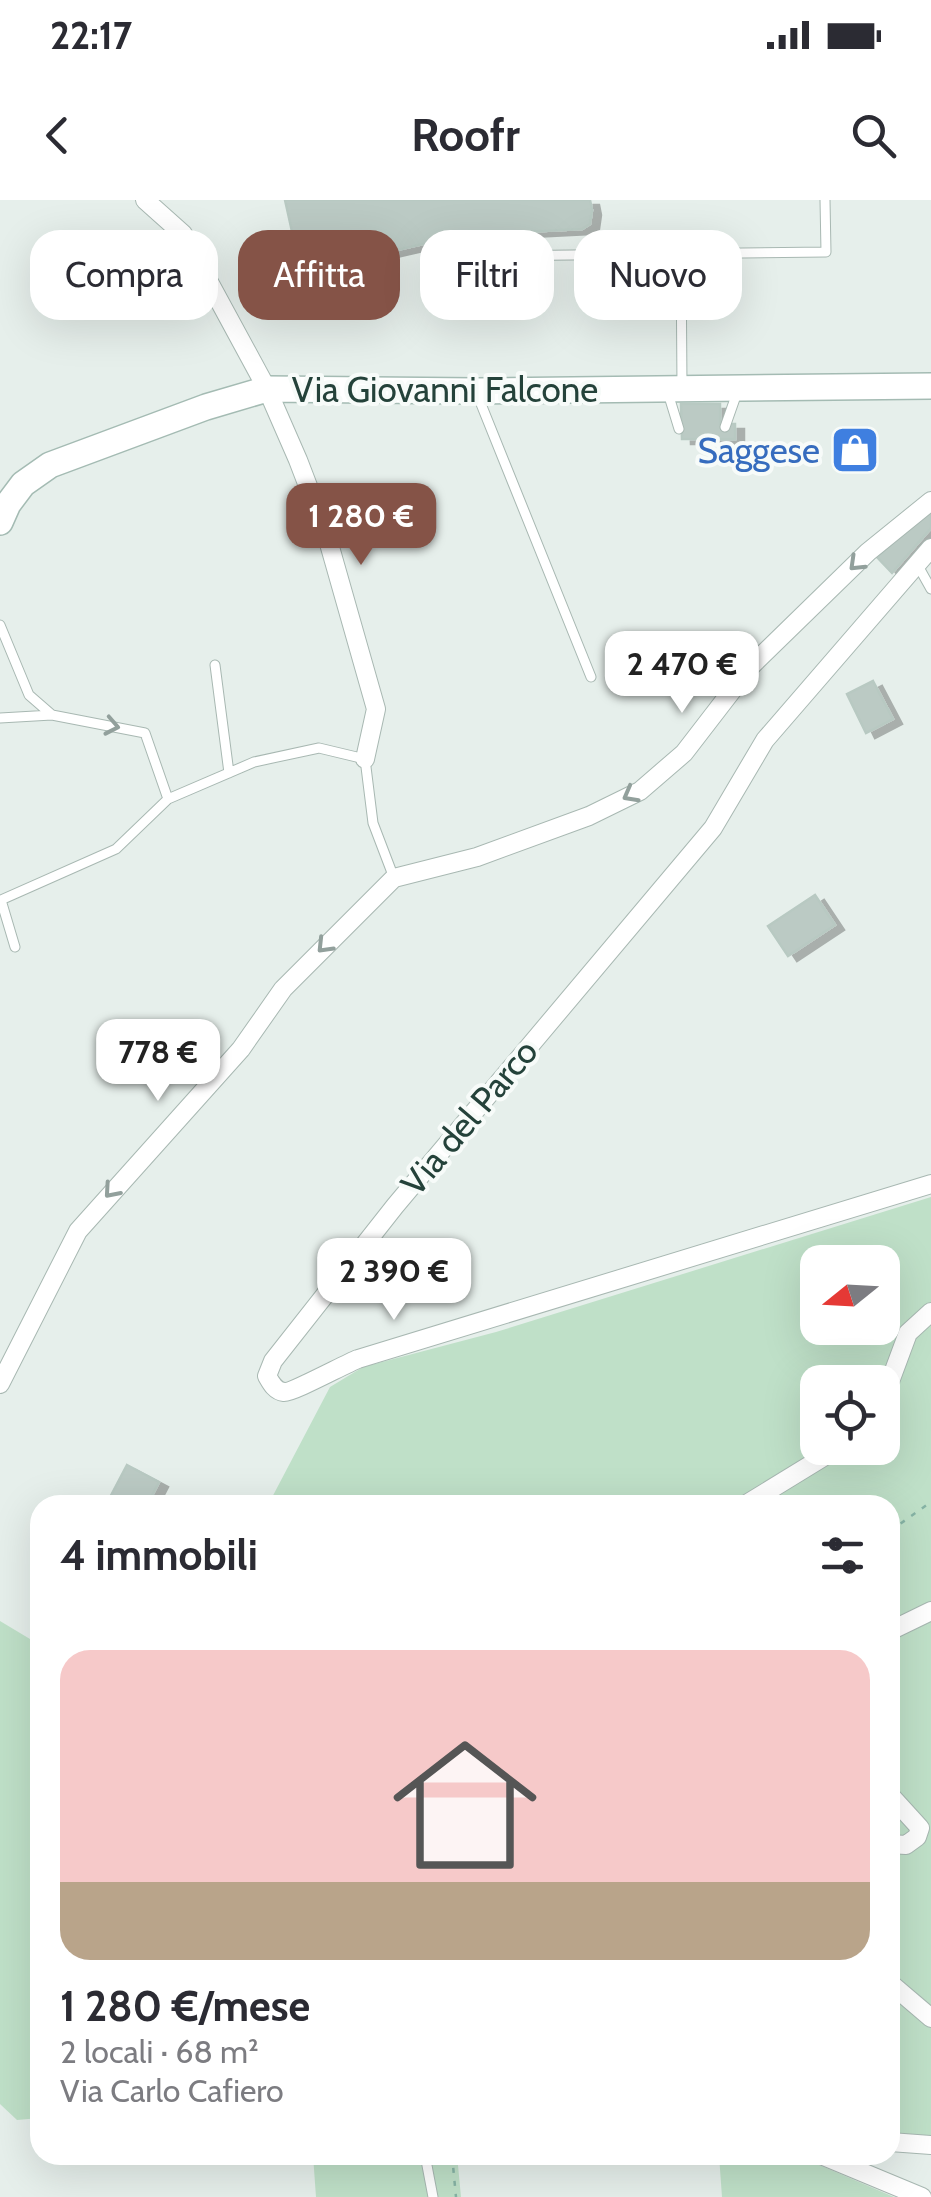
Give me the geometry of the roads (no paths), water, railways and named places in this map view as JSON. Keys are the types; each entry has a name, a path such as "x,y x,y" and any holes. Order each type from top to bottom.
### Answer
{"main road":[{"name":"Via Giovanni Falcone","path":"0,522 23,484 50,465 206,407 267,389 739,387 873,394 931,386"}],"street":[{"path":"144,200 182,234 267,389 326,532 376,709 365,758"},
{"path":"0,1384 78,1230 241,1049 283,989 394,878 478,858 589,816 640,791 684,752 751,666 868,552 931,501"},
{"name":"Via del Parco","path":"931,548 765,740 713,828 395,1206 272,1362 267,1376 272,1386 285,1392 297,1390 324,1372 358,1358 931,1184"},
{"path":"896,1365 908,1333 931,1312"},
{"path":"761,1495 810,1465"},
{"path":"900,1626 931,1611"},
{"path":"900,1806 920,1828 917,1838 900,1845"},
{"path":"900,1992 931,2018"},
{"path":"900,2143 931,2145"},
{"path":"845,2165 922,2197"}],"lane":[{"path":"742,253 826,252 825,200"},
{"path":"678,320 674,388 679,429"},
{"path":"726,428 739,387"},
{"path":"476,391 591,677"},
{"path":"918,564 931,589"},
{"path":"0,625 29,695 52,714"},
{"path":"215,666 229,773"},
{"path":"0,718 52,714 145,732 168,798"},
{"path":"15,947 1,900 116,849 168,798 254,762 319,748 365,758 372,823 394,878"},
{"path":"426,2165 433,2197"}],"place":[{"name":"Saggese","path":"855,450"}]}
